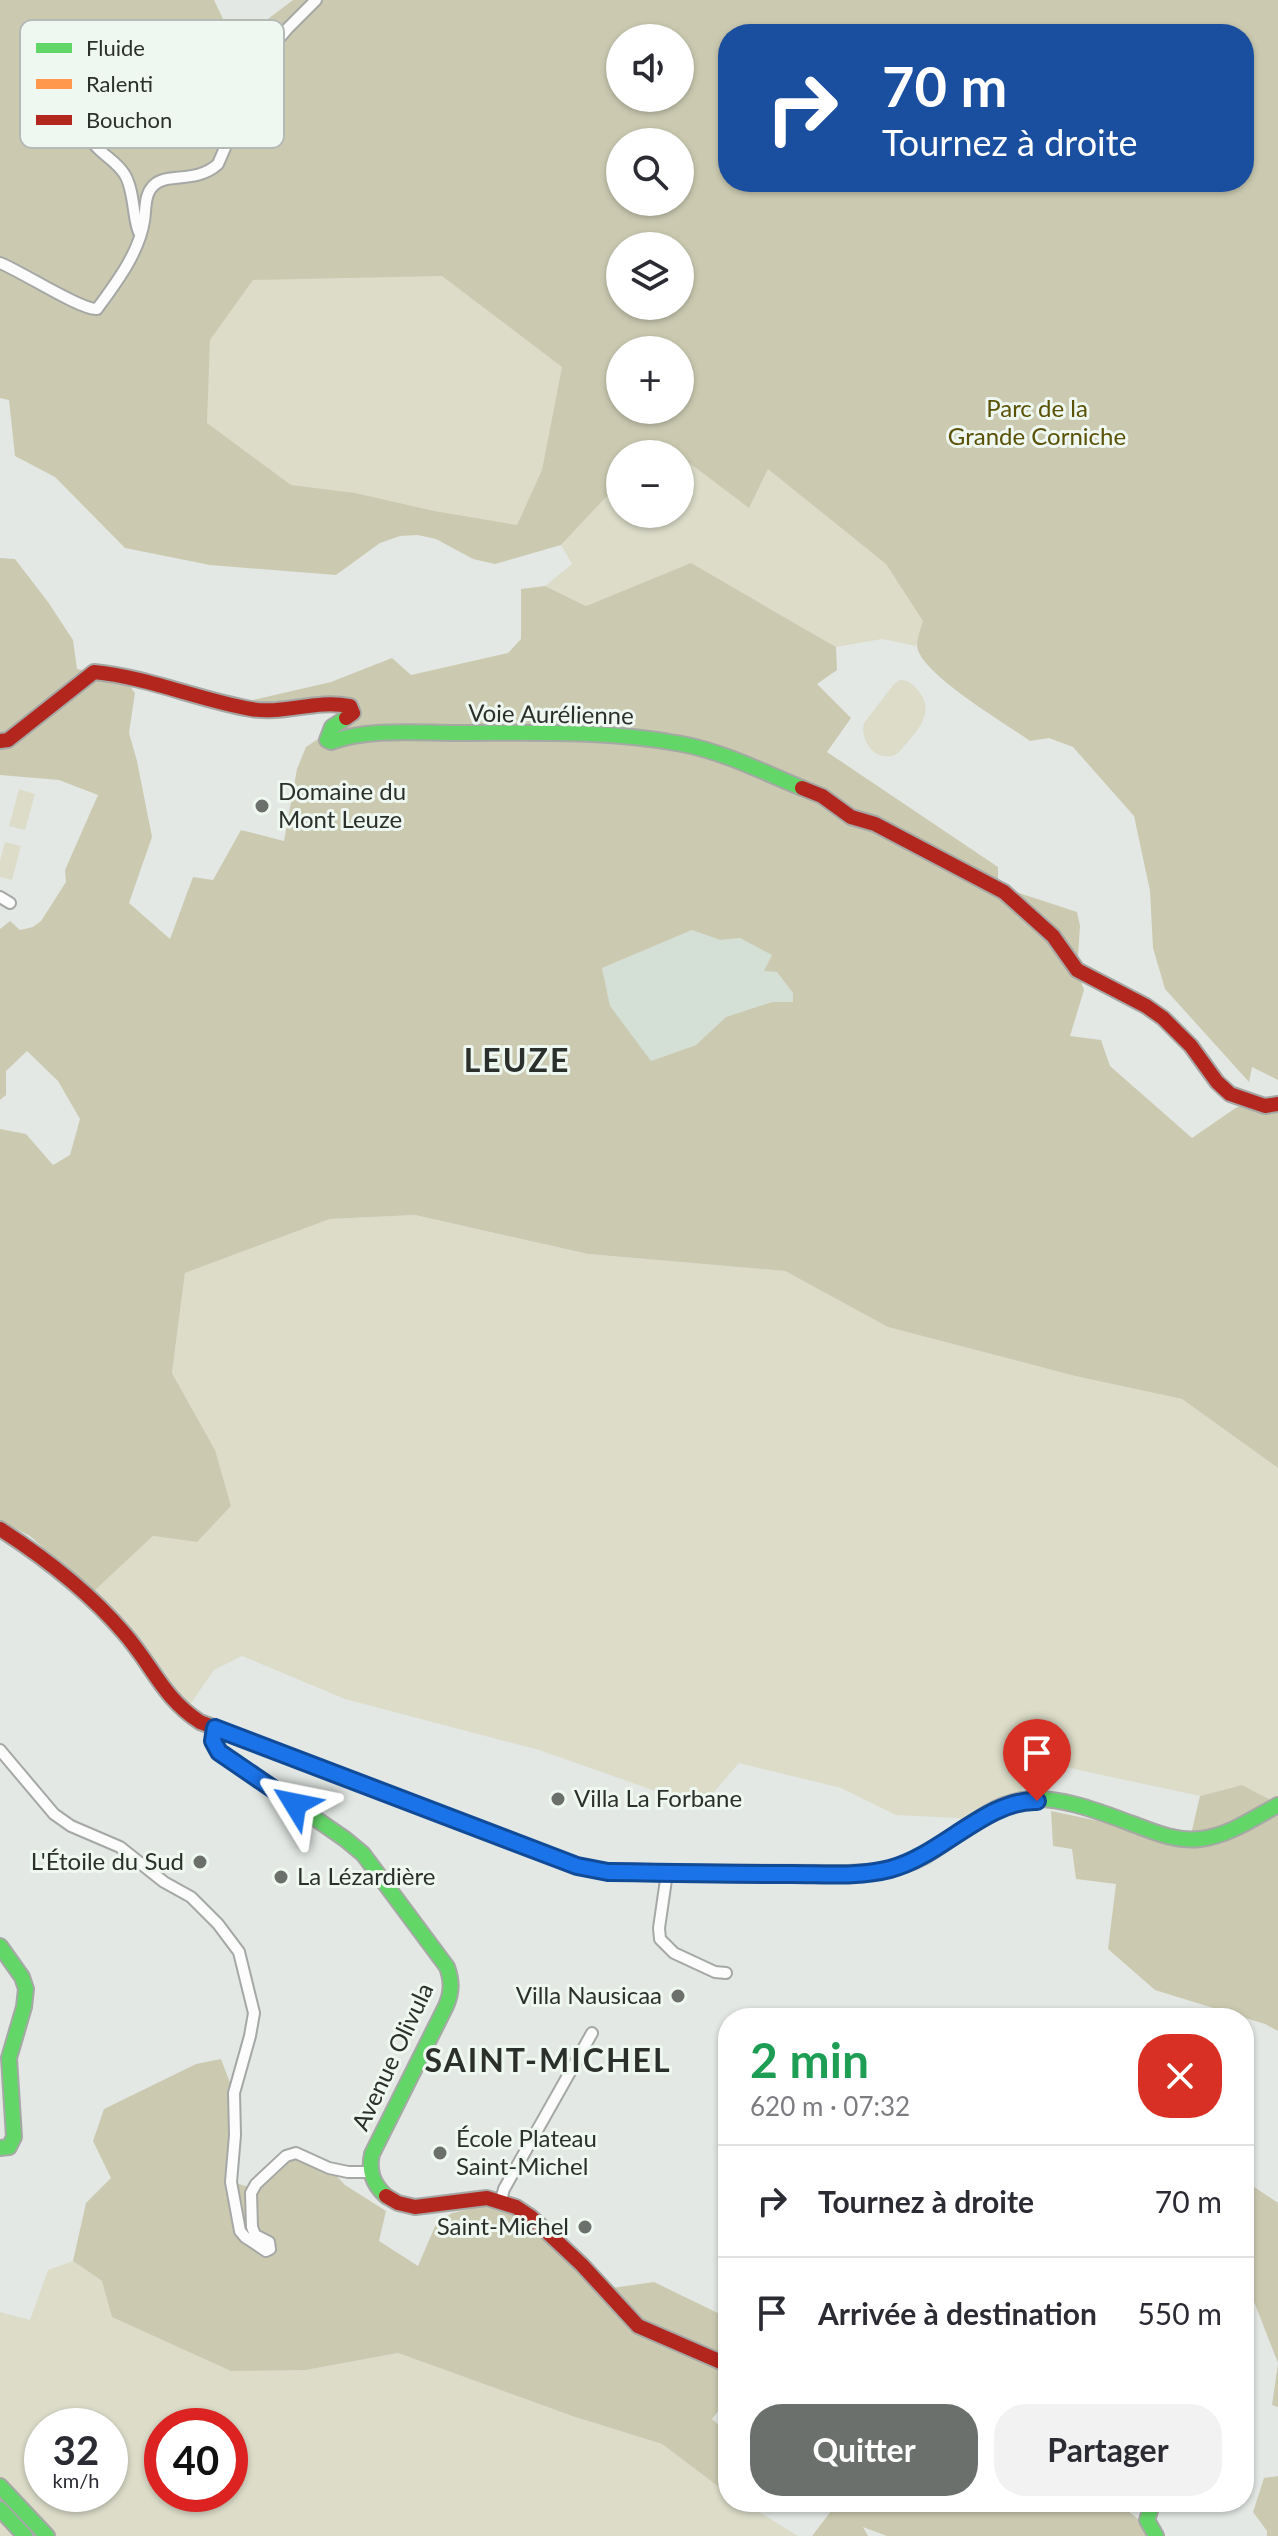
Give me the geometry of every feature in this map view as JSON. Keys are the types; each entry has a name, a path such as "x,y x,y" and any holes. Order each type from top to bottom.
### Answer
{"street":[{"path":"284,33 316,0"},
{"path":"99,148 125,176 134,201 137,230 141,234"},
{"path":"0,263 85,308 97,309 110,293 141,234 148,195 155,185 165,180 187,179 203,174 221,161 226,148"},
{"name":"Voie Aurélienne","path":"0,741 8,740 94,672 254,710 328,703 350,706 353,710 351,715 336,722 327,733 327,740 331,742 350,735 403,733 602,733 683,744 714,752 822,796 851,817 875,824 1004,892 1053,936 1077,970 1163,1018 1191,1046 1217,1082 1230,1094 1265,1106 1278,1104"},
{"path":"0,897 10,903"},
{"path":"0,1529 44,1558 118,1627 137,1649 164,1694 200,1722 577,1866 608,1872 847,1874 889,1870 921,1859 1006,1805 1024,1800 1050,1802 1108,1815 1156,1832 1189,1839 1216,1835 1278,1805"},
{"name":"Avenue Olivula","path":"215,1728 213,1741 219,1752 363,1854 447,1967 452,1981 451,1995 443,2012 378,2138 370,2160 371,2172"},
{"path":"0,1750 54,1814 71,1826 120,1847 164,1882 191,1897 218,1924 239,1952 254,2013 234,2093 233,2111 235,2135 231,2182 237,2223 245,2237 261,2249 270,2249 269,2242 255,2235 252,2227 251,2193 256,2184 286,2156 296,2153 329,2168 371,2172 386,2197 400,2206 431,2206 478,2198 501,2200 520,2208 539,2224 638,2326 718,2361"},
{"path":"667,1873 660,1939 674,1953 715,1972 726,1973"},
{"path":"0,1946 22,1977 26,1989 9,2058 14,2137 9,2147 0,2148"},
{"path":"501,2200 504,2189 592,2033"},
{"path":"0,2486 47,2536"},
{"path":"0,2509 25,2536"},
{"path":"1149,2512 1146,2518 1149,2528 1156,2536"}],"shaded area":[{"path":"692,930 720,940 740,938 773,955 777,972 793,993 793,1002 772,1002 726,1017 696,1045 651,1061 609,1006 602,968"}],"green space":[{"name":"Parc de la Grande Corniche","path":"0,0 214,0 224,20 20,20 20,148 284,148 284,20 267,20 293,0 1278,0 1278,1080 1252,1067 1249,1082 1165,989 1153,948 1150,891 1134,816 1073,747 1049,738 1030,741 965,697 932,669 921,656 917,645 923,621 886,564 768,469 749,508 694,466 694,440 606,440 606,497 561,545 495,564 473,559 436,539 418,535 400,536 380,543 336,575 210,565 125,548 55,477 15,456 9,400 0,398","holes":["442,276 562,367 542,470 517,525 355,493 291,485 207,423 210,340 253,280"]},
{"name":"Parc de la Grande Corniche","path":"1278,0 1254,149 1254,24 816,24"},
{"name":"Parc de la Grande Corniche","path":"718,29 718,192 1247,192 1148,807 1004,687 919,635 916,646 882,639 836,647 741,592 682,567 586,606 545,586 572,564 561,545 569,536 406,518 135,536 250,148 284,148 284,52 606,35 606,112 694,112 694,30"},
{"path":"0,558 15,559 48,602 73,640 77,669 123,677 135,693 129,733 152,837 129,903 170,939 193,877 213,880 241,830 284,841 297,769 306,747 353,710 235,704 331,682 392,658 411,675 508,653 521,639 521,589 545,586 586,606 691,563 836,647 837,670 817,684 851,718 827,752 998,867 998,886 1077,912 1080,926 1077,970 1084,990 1070,1036 1101,1040 1110,1066 1192,1138 1237,1107 1278,1103 1278,1468 1182,1399 1075,1376 888,1327 785,1271 588,1254 415,1215 330,1219 185,1273 172,1373 215,1450 231,1506 197,1542 153,1536 93,1592 30,1536 0,1521 0,1129 26,1134 53,1165 70,1155 80,1119 58,1081 27,1051 6,1071 6,1095 0,1100 0,929 10,921 20,930 41,921 66,882 65,870 98,795 59,780 0,775","holes":["692,930 720,940 740,938 772,955 764,971 777,972 793,993 793,1002 772,1002 726,1017 696,1045 651,1061 610,1006 602,968"]},
{"path":"900,680 909,682 918,690 924,700 925,714 920,726 900,751 894,755 879,755 866,742 864,723"},
{"path":"19,789 35,794 25,830 9,826"},
{"path":"5,842 21,846 12,880 0,877"},
{"path":"415,1215 588,1254 785,1271 889,1327 1075,1376 1182,1399 1278,1468 1278,1797 1271,1800 1242,1785 1200,1796 1032,1760 1020,1795 966,1821 896,1815 841,1788 739,1763 701,1807 539,1750 345,1699 242,1656 214,1670 189,1706 170,1686 124,1622 93,1592 153,1536 197,1542 215,1450 172,1373 185,1273 330,1219"},
{"path":"1242,1785 1271,1800 1278,1797 1278,2031 1254,2021 1254,2008 1213,2008 1155,1990 1108,1949 1116,1884 1076,1879 1072,1849 1053,1846 1051,1811 1108,1823 1155,1840 1188,1847 1200,1796"},
{"path":"221,2059 234,2093 232,2182 249,2187 286,2156 296,2153 329,2168 345,2185 386,2211 379,2241 418,2266 436,2224 452,2213 484,2206 500,2208 518,2216 536,2230 598,2290 654,2282 718,2313 718,2411 712,2419 718,2424 718,2486 662,2444 575,2417 398,2353 306,2370 231,2371 112,2317 102,2281 73,2261 86,2203 111,2178 93,2141 104,2109 196,2064"},
{"path":"1254,2187 1278,2203 1278,2363 1254,2302"},
{"path":"73,2261 102,2281 306,2370 398,2353 575,2417 662,2444 718,2486 718,2512 759,2512 798,2536 0,2536 0,2312 30,2320 48,2270"},
{"path":"1278,2363 1278,2407 1272,2405"},
{"path":"1278,2476 1278,2536 1267,2536 1267,2531 1253,2512 1264,2478"},
{"path":"830,2512 1129,2512 1149,2536 887,2536 863,2527 868,2536 812,2536"}],"traffic: fast":[{"path":"346,718 332,727 327,740 331,742 393,732 626,736 713,752 802,788"},
{"path":"215,1728 213,1741 219,1752 363,1854 447,1967 451,1986 446,2006 372,2154 373,2177 386,2196"},
{"path":"834,1873 879,1871 902,1866 935,1850 983,1816 1009,1803 1023,1800 1050,1800 1077,1805 1164,1835 1191,1840 1231,1830 1278,1805"},
{"path":"0,1946 22,1977 26,1989 9,2058 14,2137 9,2147 0,2148"},
{"path":"0,2486 47,2536"},
{"path":"0,2509 25,2536"},
{"path":"1150,2512 1147,2520 1156,2536"}],"traffic: slow":[{"path":"365,1785 577,1866 608,1872 834,1873"}],"traffic: jam":[{"path":"0,741 8,740 94,672 251,709 275,710 324,704 350,706 353,713 346,718"},
{"path":"802,788 822,796 851,817 875,824 1004,892 1053,936 1077,970 1163,1018 1191,1046 1217,1082 1230,1094 1265,1106 1278,1104"},
{"path":"0,1529 50,1564 96,1604 134,1645 176,1702 200,1722 365,1785"},
{"path":"386,2196 415,2207 487,2198 516,2207 582,2265 638,2326 718,2361"}],"place":[{"name":"Domaine du Mont Leuze","path":"262,806"},
{"name":"Villa La Forbane","path":"558,1799"},
{"name":"L'Étoile du Sud","path":"200,1862"},
{"name":"La Lézardière","path":"281,1877"},
{"name":"Villa Nausicaa","path":"678,1996"},
{"name":"École Plateau Saint-Michel","path":"440,2153"},
{"name":"Saint-Michel","path":"585,2227"}],"district":[{"name":"LEUZE","path":"517,1061"},
{"name":"SAINT-MICHEL","path":"548,2061"}],"route":[{"path":"295,1804 219,1752 214,1747 215,1728 577,1866 608,1872 847,1874 889,1870 921,1859 1006,1805 1024,1800 1037,1801"}]}
